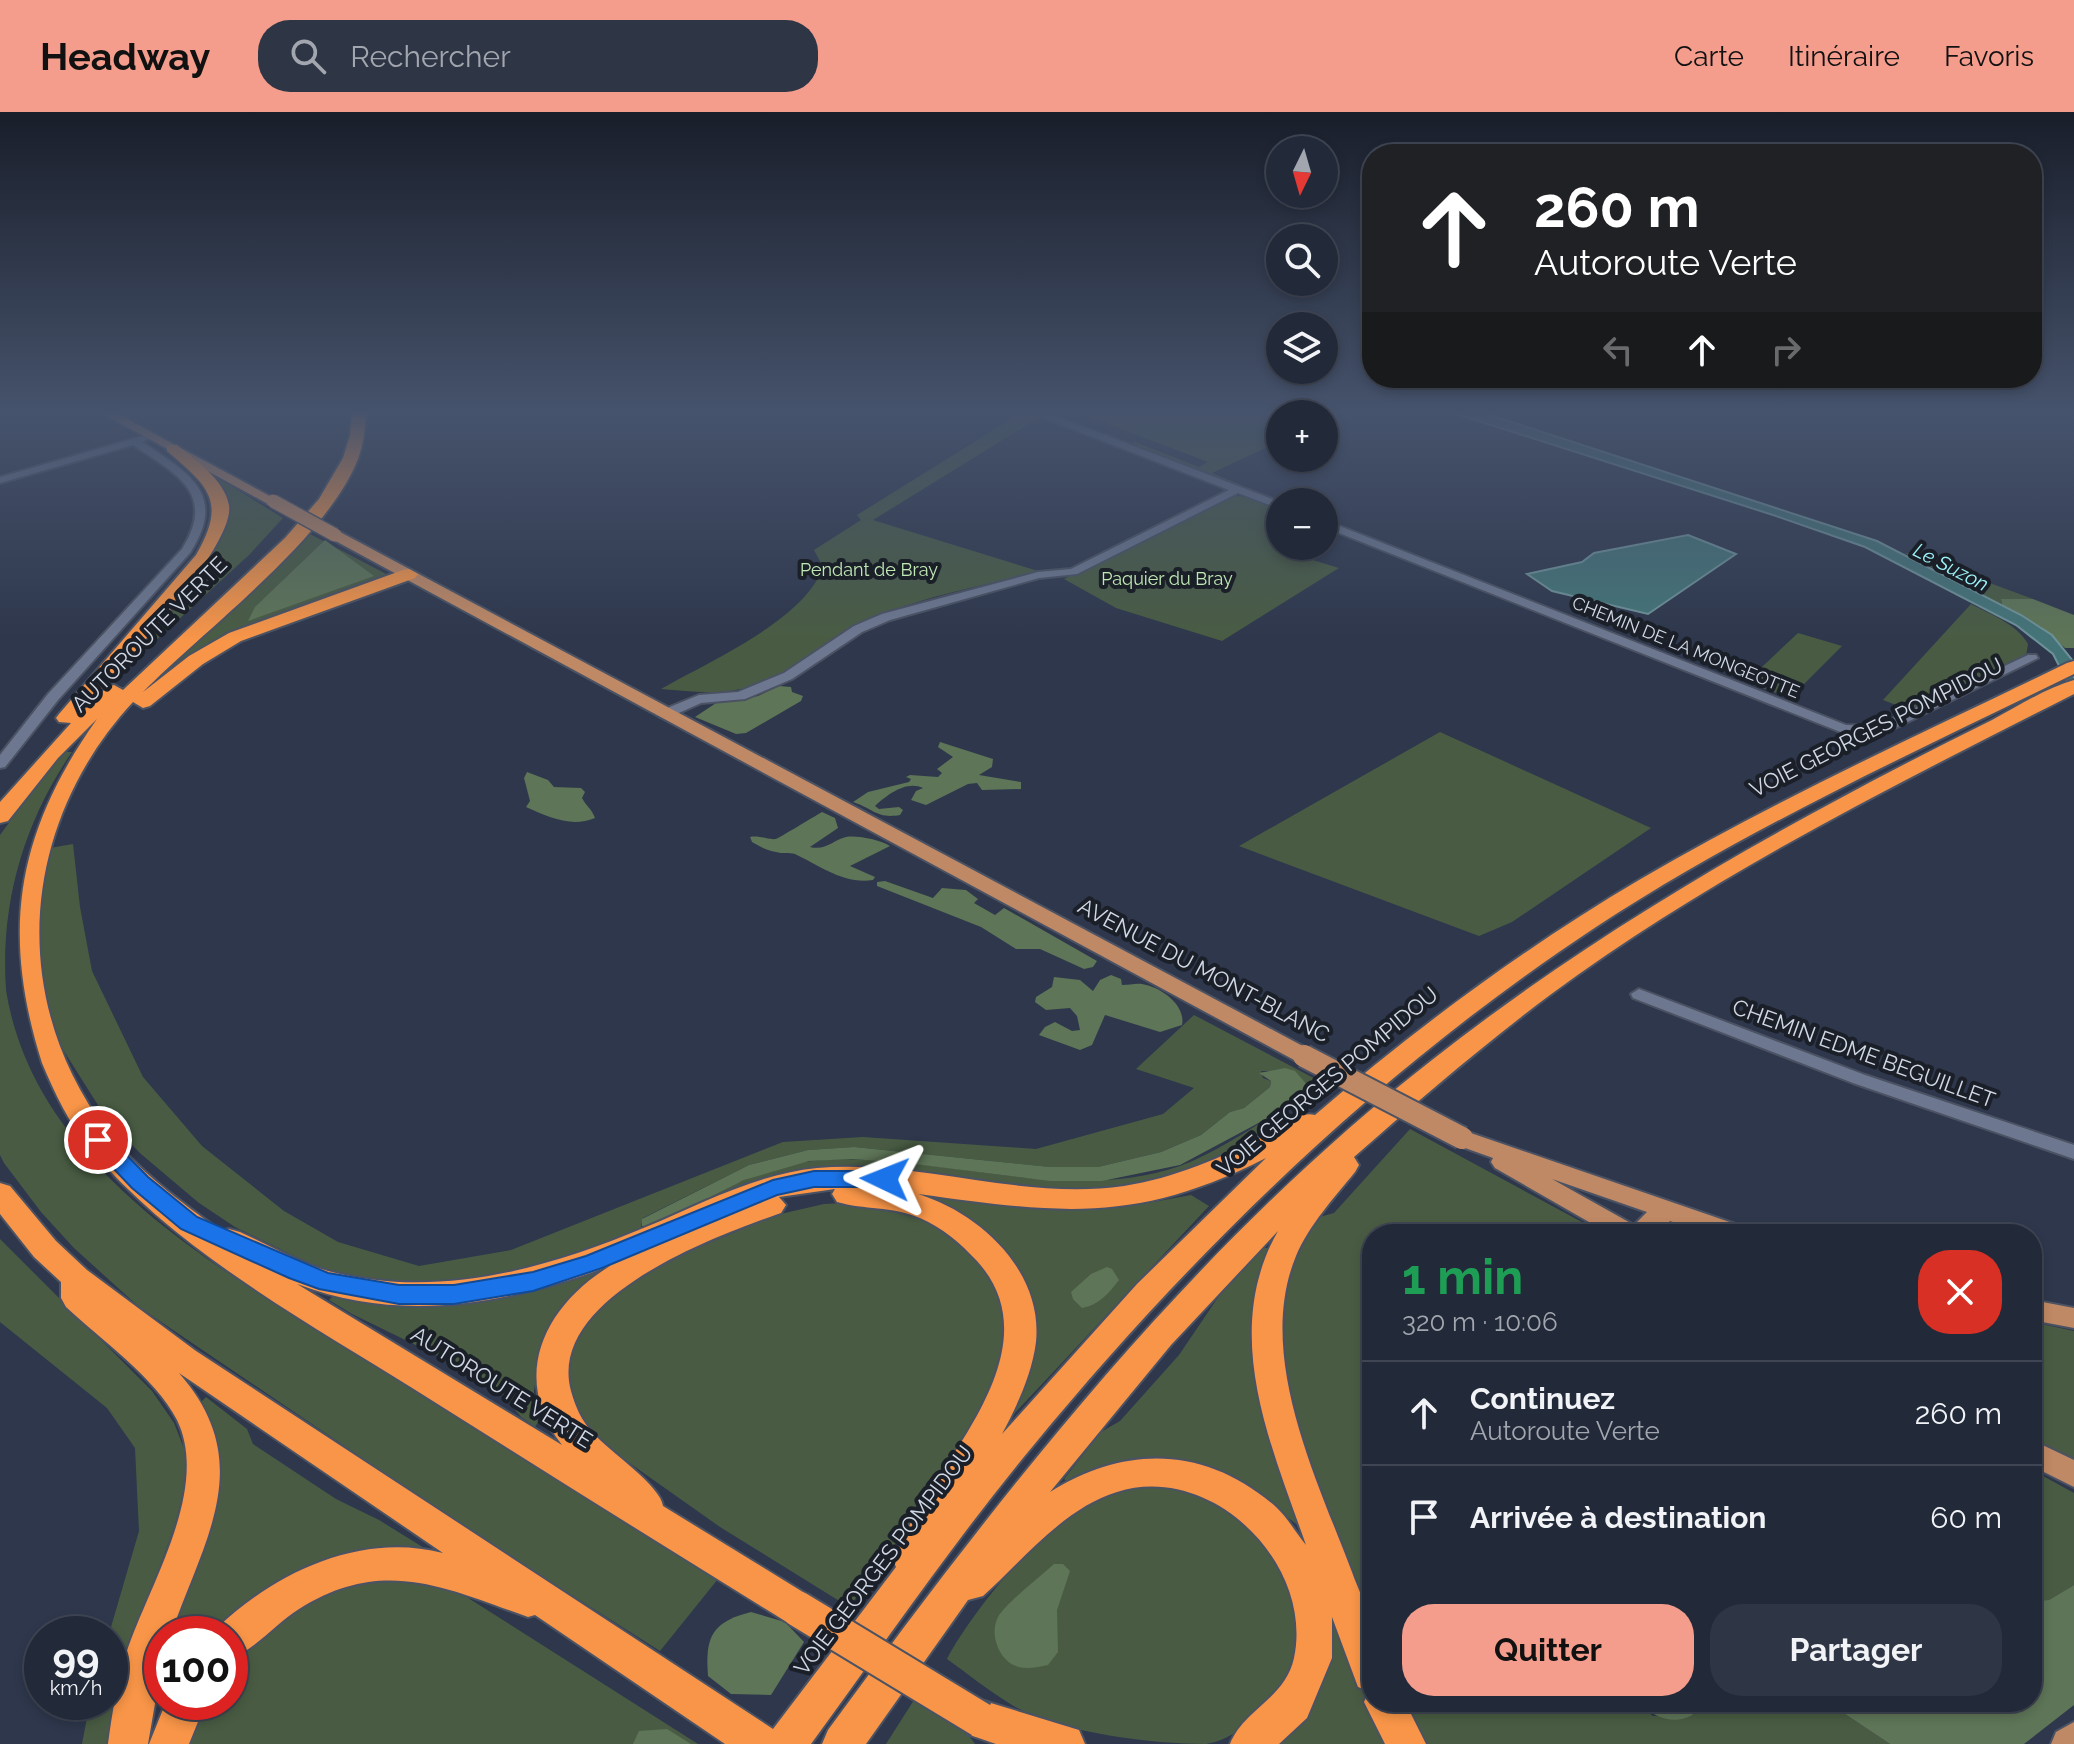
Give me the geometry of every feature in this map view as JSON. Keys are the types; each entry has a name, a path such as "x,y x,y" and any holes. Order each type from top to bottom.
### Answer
{"highway":[{"path":"0,805 27,764 190,573 215,536 221,516 216,487"},
{"name":"AUTOROUTE VERTE","path":"0,816 51,754 89,715 257,557 301,509 315,487"},
{"name":"AUTOROUTE VERTE","path":"331,487 314,515 273,559 108,719 55,794 31,845 17,897 13,942 13,957 34,1035 53,1076 98,1140 140,1182 268,1282 1020,1744"},
{"path":"31,845 61,797 101,744 137,707 182,670 220,645 253,630 409,574"},
{"name":"VOIE GEORGES POMPIDOU","path":"787,1744 885,1610 1019,1439 1107,1337 1264,1175 1355,1096 1434,1031 1514,972 1643,889 1769,818 2074,667"},
{"path":"842,1744 934,1613 1132,1366 1286,1201 1394,1106 1541,990 1707,880 1854,797 2074,686"},
{"path":"189,1223 297,1272 338,1285 399,1295 476,1292 557,1275 755,1194 814,1179 885,1179 1052,1200 1098,1200 1148,1193 1197,1180 1239,1162 1355,1096"},
{"path":"1362,1647 1281,1424 1268,1349 1267,1318 1278,1261 1300,1219 1394,1106"},
{"path":"0,1194 45,1249 76,1278 185,1360 760,1744"},
{"path":"679,1536 575,1436 562,1418 551,1386 551,1368 560,1336 572,1316 599,1288 631,1267 762,1208 798,1198 834,1194 876,1195 915,1204 954,1222 995,1258 1016,1299 1020,1348 1002,1406 933,1517 885,1610"},
{"path":"76,1278 77,1298 135,1352 190,1411 198,1432 204,1466 196,1512 145,1654 128,1744"},
{"path":"934,1613 1002,1557 1036,1523 1085,1488 1124,1474 1145,1472 1183,1475 1204,1481 1241,1500 1272,1525 1297,1560 1311,1595 1315,1618 1314,1655 1304,1683 1279,1722 1250,1744"},
{"path":"248,1626 272,1605 330,1575 376,1565 425,1566 444,1570 568,1615"},
{"path":"1389,1712 1406,1744"},
{"path":"169,1744 179,1720"},
{"path":"981,1720 1065,1744"}],"main road":[{"name":"AVENUE DU MONT-BLANC","path":"247,487 665,714 1462,1138 1704,1224"},
{"path":"1462,1138 1612,1224"},
{"path":"1650,1224 1664,1211"},
{"path":"2042,1312 2074,1318"},
{"path":"2042,1457 2074,1474"},
{"path":"2068,1744 2074,1739"}],"street":[{"path":"0,764 53,697 186,551 203,518 195,487"},
{"path":"1230,487 1266,501"},
{"path":"665,714 699,699 740,696 788,676 858,629 886,617 1038,575 1073,572 1237,490"},
{"name":"CHEMIN DE LA MONGEOTTE","path":"1338,529 1843,729 1865,732 1880,730 2032,658"},
{"name":"CHEMIN EDME BEGUILLET","path":"1639,994 1872,1084 2074,1152"}],"green space":[{"path":"219,487 233,487 283,518 249,555 71,718 216,546 225,519"},
{"name":"Pendant de Bray","path":"902,487 926,487 873,520 1038,571 941,595 885,613 759,684 721,692 661,689 753,638 797,605 813,586 823,567 814,550 861,520 857,515"},
{"name":"Paquier du Bray","path":"1230,497 1253,498 1266,503 1266,560 1313,560 1339,568 1222,641 1116,608 1064,579"},
{"path":"308,533 390,576 232,631 140,697 282,562"},
{"path":"1905,553 2033,599 2001,600 2002,605"},
{"path":"1971,604 2017,631 2028,644 2026,656 1912,711 1883,700"},
{"path":"1798,633 1842,646 1790,698 1746,682"},
{"path":"1440,732 1651,828 1512,922 1479,936 1239,846"},
{"path":"61,752 72,752 28,835 12,895 5,958 6,990 25,1057 58,1117 102,1170 154,1218 212,1262 718,1579 660,1651 458,1523 139,1307 74,1248 41,1212 4,1163 0,1155 0,835"},
{"path":"73,844 92,971 143,1077 202,1146 284,1211 338,1242 419,1266 511,1250 783,1142 863,1137 1036,1149 1163,1114 1194,1088 1136,1069 1194,1015 1323,1083 1224,1158 1191,1174 1089,1193 859,1169 650,1227 749,1178 812,1161 885,1161 1069,1181 1152,1174 1210,1153 1301,1096 1269,1071 1261,1071 1263,1078 1271,1081 1270,1087 1201,1135 1161,1152 1098,1167 1050,1167 854,1147 808,1150 749,1165 643,1218 640,1232 517,1276 396,1285 329,1273 235,1227 199,1203 141,1154 108,1121 62,1048 46,1013 34,966 44,849"},
{"path":"1410,1129 1585,1224 1362,1224 1362,1604 1297,1432 1278,1344 1286,1279 1296,1251 1316,1218 1334,1213"},
{"path":"915,1191 999,1204 1068,1210 1139,1204 1191,1195 1209,1206 1009,1416 1033,1317"},
{"path":"824,1204 896,1208 927,1219 965,1243 1000,1292 1008,1327 999,1378 940,1483 849,1607 720,1527 587,1433 570,1405 568,1346 591,1308 663,1262 776,1215"},
{"path":"0,1239 152,1391 174,1423 185,1451 185,1486 175,1525 128,1653 128,1616 114,1616 139,1531 135,1448 107,1408 0,1322"},
{"path":"1263,1248 1268,1248 1257,1303 1303,1529 1260,1497 1219,1478 1072,1486 1064,1479 1101,1432 1120,1421 1179,1355 1223,1290"},
{"path":"608,1263 611,1267 538,1363 534,1391 538,1422 535,1427 521,1417 503,1395 465,1369 329,1300 334,1295 368,1303 403,1306 473,1302 542,1287"},
{"path":"2042,1324 2074,1331 2074,1460 2042,1443"},
{"path":"206,1397 247,1429 253,1444 336,1499 379,1520 429,1551 248,1623 248,1616 167,1616 199,1404"},
{"path":"2042,1475 2074,1493 2074,1585 2049,1600 2042,1600"},
{"path":"1177,1485 1227,1507 1250,1527 1281,1567 1290,1590 1296,1614 1292,1661 1282,1684 1266,1705 1239,1730 1224,1739 1206,1744 1133,1739 1080,1730 1032,1715 1012,1705 947,1659 990,1595 1030,1549 1070,1512 1109,1491 1131,1486"},
{"path":"384,1578 407,1578 454,1589 698,1744 184,1744 195,1720 248,1720 248,1642 252,1638 292,1609 346,1585"},
{"path":"1333,1618 1347,1658 1362,1687 1362,1712 1375,1712 1391,1744 1274,1744 1328,1650"},
{"path":"914,1700 965,1730 975,1744 886,1744"},
{"path":"1404,1712 1648,1712 1653,1716 1698,1712 1842,1712 1890,1744 1424,1744"},
{"path":"87,1720 112,1720 107,1744 82,1744"}],"shaded area":[{"path":"1686,487 1712,487 1877,541 2021,615 2052,635 2074,662 2074,695 2053,654 2016,625 1865,547"},
{"path":"1688,535 1736,554 1648,614 1552,591 1527,574 1582,562 1594,553"},
{"path":"325,540 374,576 248,621 255,607"},
{"path":"2001,599 2033,599 2074,615 2074,648 2065,648 2041,627 2002,605"},
{"path":"779,686 791,687 792,692 803,696 801,701 746,733 736,734 695,717 716,703 758,696"},
{"path":"940,742 993,759 992,767 979,775 1021,782 1021,789 982,790 977,783 968,784 926,805 911,800 916,791 923,788 904,787 875,806 879,809 899,807 903,810 900,815 892,816 853,802 868,792 909,782 911,779 906,777 910,775 938,777 942,773 937,769 953,757 938,747"},
{"path":"527,772 548,780 554,787 581,788 585,792 582,798 595,818 569,822 526,807 530,801 524,778"},
{"path":"822,812 835,818 838,828 810,847 821,848 841,838 851,837 869,838 890,846 850,866 875,877 873,880 842,877 795,854 766,849 752,842 750,837 776,839"},
{"path":"885,881 933,898 942,888 966,890 978,899 974,903 995,915 1004,908 1097,961 1093,967 1084,969 1040,949 1016,949 981,927 877,886 877,882"},
{"path":"1111,975 1121,979 1122,985 1142,984 1164,993 1180,1011 1182,1025 1160,1032 1105,1015 1092,1045 1080,1050 1039,1035 1045,1027 1055,1022 1072,1031 1080,1030 1077,1016 1070,1008 1046,1010 1035,1002 1036,997 1052,987 1054,977 1080,980 1093,991 1100,980"},
{"path":"1285,1068 1295,1071 1309,1087 1266,1119 1180,1165 1102,1181 1050,1181 906,1163 852,1159 809,1161 744,1180 650,1227 642,1226 642,1219 749,1165 808,1150 854,1147 1050,1167 1098,1167 1161,1152 1201,1135 1230,1112 1244,1108 1270,1087 1271,1081 1259,1073"},
{"path":"1107,1267 1119,1280 1099,1301 1082,1308 1071,1292 1091,1274"},
{"path":"1054,1564 1063,1564 1070,1571 1057,1610 1058,1652 1048,1665 1016,1666 1005,1658 997,1646 995,1624 1002,1611"},
{"path":"2074,1585 2074,1705 2024,1744 1890,1744 1842,1712 2042,1712 2042,1600 2049,1600"},
{"path":"751,1612 785,1622 804,1642 771,1695 731,1694 708,1676 708,1651 713,1634 727,1621"},
{"path":"1651,1712 1696,1712 1672,1720"},
{"path":"667,1729 691,1744 633,1744 639,1731"}],"route":[{"path":"98,1140 140,1182 189,1223 297,1272 350,1288 399,1295 454,1295 557,1275 730,1203 791,1183 814,1179 885,1179"}],"water label":[{"name":"Le Suzon","path":"1951,567"}]}
